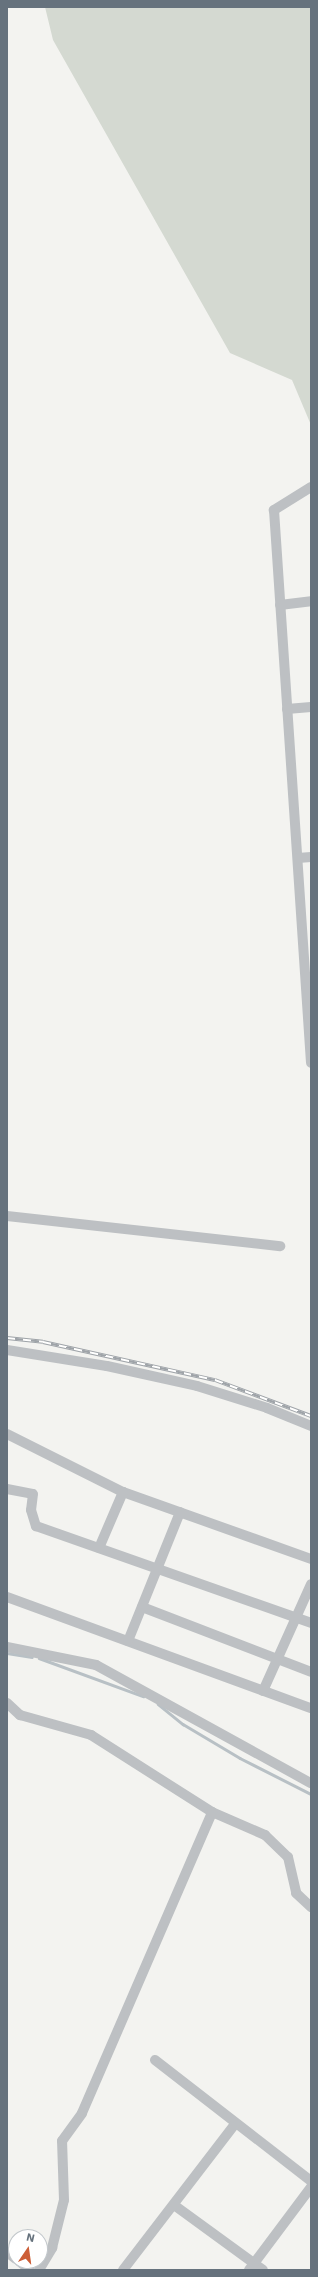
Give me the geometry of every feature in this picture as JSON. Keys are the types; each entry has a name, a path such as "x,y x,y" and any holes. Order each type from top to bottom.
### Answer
{"street":[{"path":"311,487 274,510 311,1062"},
{"path":"280,604 311,601"},
{"path":"287,709 311,707"},
{"path":"298,858 311,857"},
{"path":"7,1216 280,1246"},
{"path":"7,1350 197,1386 267,1408 311,1426"},
{"path":"7,1434 123,1492 311,1559"},
{"path":"7,1489 33,1494 31,1510 36,1526 296,1619 311,1623"},
{"path":"99,1548 123,1492"},
{"path":"128,1641 180,1512"},
{"path":"263,1691 279,1659 311,1584"},
{"path":"7,1597 311,1708"},
{"path":"142,1607 311,1672"},
{"path":"7,1647 96,1665 311,1783"},
{"path":"7,1703 20,1715 92,1735 212,1812 265,1835 288,1857 296,1893 311,1907"},
{"path":"39,2270 52,2248 64,2200 62,2140 82,2113 212,1812"},
{"path":"155,2060 235,2124 311,2180"},
{"path":"123,2270 235,2124"},
{"path":"251,2267 311,2187"},
{"path":"174,2205 251,2267 263,2270"}],"shaded area":[{"path":"45,7 311,7 311,425 292,380 230,353 53,40"}],"waterway":[{"path":"7,1653 32,1657"},
{"path":"39,1658 143,1696"},
{"path":"158,1704 183,1724 240,1758 311,1794"}],"railway":[{"path":"7,1338 43,1342 215,1380 311,1416"}]}
